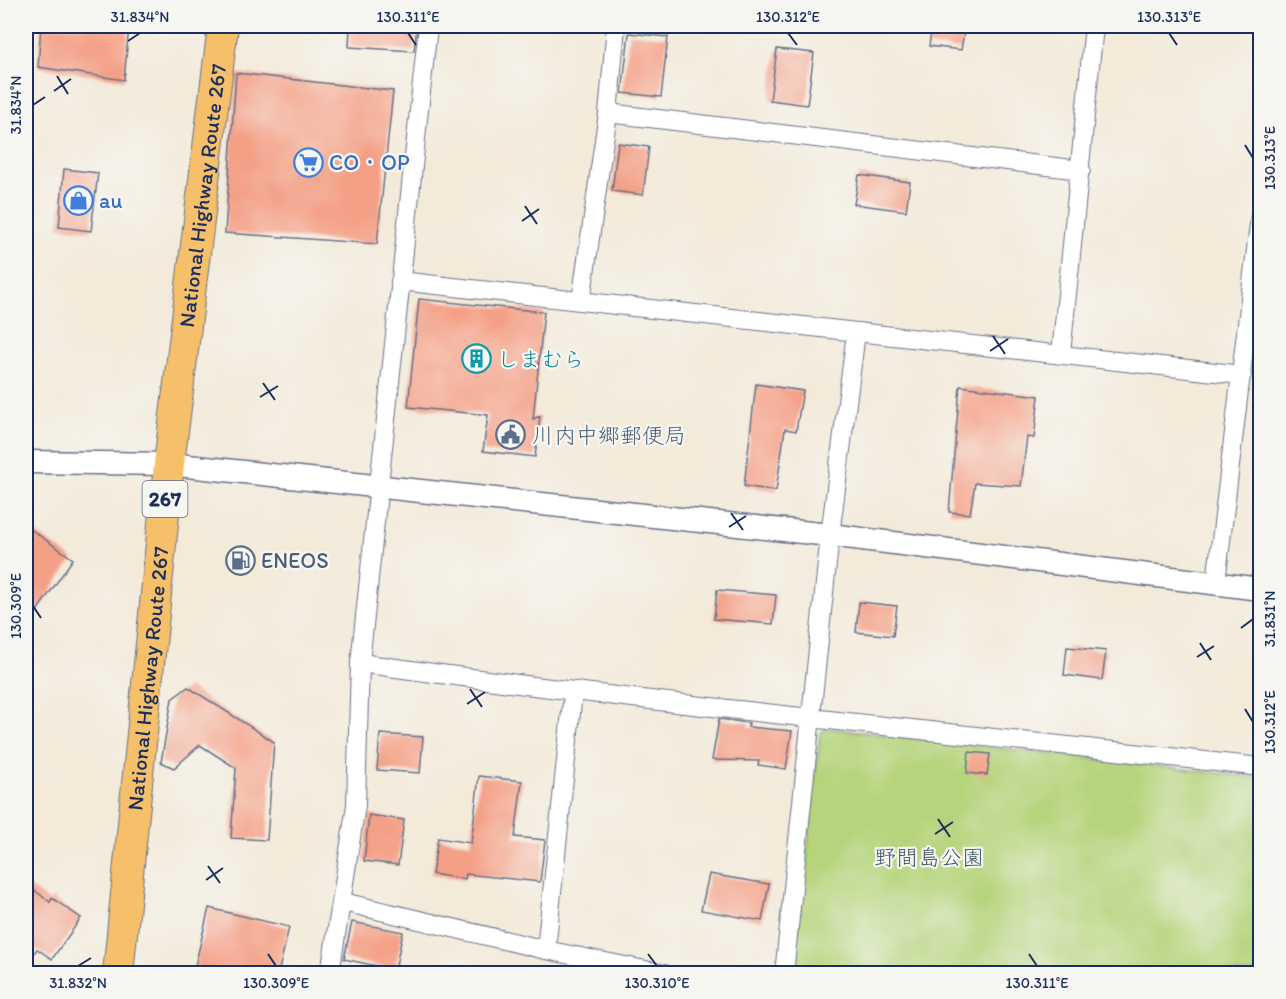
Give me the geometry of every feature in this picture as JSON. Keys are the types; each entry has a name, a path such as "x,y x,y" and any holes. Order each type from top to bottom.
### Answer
{"highway":[{"name":"National Highway Route 267","path":"118,974 169,464 223,26"}],"street":[{"path":"330,974 343,902 356,805 360,663 428,26"},
{"path":"581,301 608,113 616,26"},
{"path":"1061,354 1094,26"},
{"path":"608,113 1081,170"},
{"path":"1216,582 1260,216"},
{"path":"400,281 1242,375"},
{"path":"784,974 830,535 856,333"},
{"path":"26,462 169,464 830,535 1216,582 1260,590"},
{"path":"360,663 573,693 812,716 1260,767"},
{"path":"546,950 573,693"},
{"path":"343,902 546,950 665,974"}],"green space":[{"name":"野間島公園","path":"827,728 1260,778 1260,973 793,974 820,734"}],"building":[{"path":"41,26 129,26 124,80 38,67"},
{"path":"350,26 417,26 414,51 349,47"},
{"path":"932,26 965,26 961,50 929,46"},
{"path":"629,33 668,37 661,97 622,93"},
{"path":"777,49 814,53 807,105 770,100"},
{"name":"CO・OP","path":"236,73 393,91 377,244 225,233"},
{"path":"618,143 649,147 643,195 612,191"},
{"name":"au","path":"64,169 98,173 91,231 59,227"},
{"path":"859,175 910,182 906,211 854,204"},
{"name":"しまむら","path":"419,299 544,312 533,419 540,416 535,457 483,451 488,415 408,407"},
{"path":"756,384 803,391 796,431 785,429 776,491 744,486"},
{"path":"960,386 1039,396 1034,438 1027,437 1021,486 975,483 970,514 949,512"},
{"path":"26,526 73,559 26,627"},
{"path":"717,590 776,595 773,624 714,619"},
{"path":"859,602 897,606 893,636 856,632"},
{"path":"1067,647 1106,651 1102,680 1064,675"},
{"path":"188,687 274,742 267,840 231,838 236,768 200,745 174,768 161,762 172,699"},
{"path":"719,719 749,723 748,727 792,731 786,769 758,765 759,761 712,760"},
{"path":"380,734 423,737 420,773 377,770"},
{"path":"969,752 990,754 987,775 967,773"},
{"path":"479,776 522,781 515,837 545,840 540,882 466,874 465,879 432,874 438,838 471,843"},
{"path":"369,815 404,820 398,865 364,861"},
{"path":"709,874 769,884 762,921 701,910"},
{"path":"26,884 50,902 52,898 81,918 52,959 37,949 26,964"},
{"path":"209,908 289,927 278,974 193,974"},
{"path":"352,922 403,932 395,970 344,959"}],"place":[{"name":"CO・OP","path":"308,162"},
{"name":"au","path":"78,200"},
{"name":"しまむら","path":"476,359"},
{"name":"川内中郷郵便局","path":"511,435"},
{"name":"ENEOS","path":"240,560"}]}
